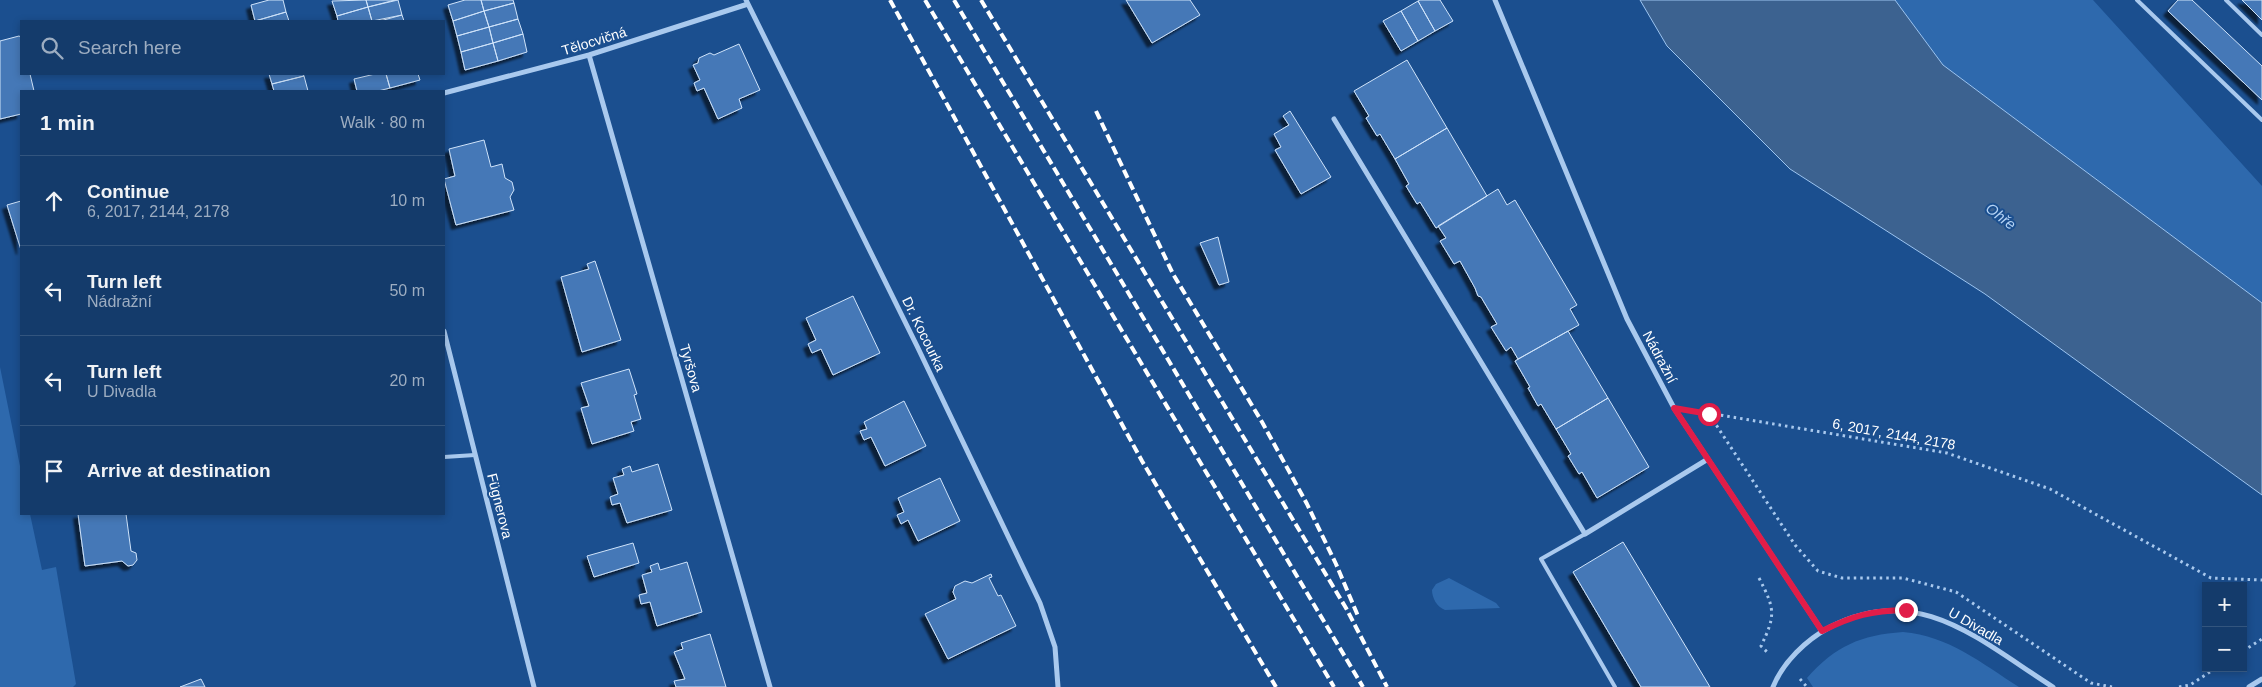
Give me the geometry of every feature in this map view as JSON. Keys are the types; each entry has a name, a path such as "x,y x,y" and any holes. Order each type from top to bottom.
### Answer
{"street":[{"name":"Nádražní","path":"1495,0 1627,319 1674,408 1822,631"},
{"name":"Tělocvičná","path":"445,92 589,56 747,2"},
{"name":"Dr. Kocourka","path":"747,2 918,346 1040,603 1055,647 1058,687"},
{"name":"Tyršova","path":"589,56 770,687"},
{"path":"1334,119 1584,534 1708,459"},
{"name":"Fügnerova","path":"445,335 534,687"},
{"name":"U Divadla","path":"1822,631 1847,619 1876,611 1906,610 1934,616 1953,624 2053,687"},
{"path":"1773,687 1784,666 1801,647 1822,631"},
{"path":"2249,687 2262,679"}],"lane":[{"path":"2138,0 2262,120"},
{"path":"2226,0 2262,35"},
{"path":"445,457 475,455"},
{"path":"1584,534 1541,559 1615,687"}],"path":[{"name":"6, 2017, 2144, 2178","path":"1674,408 1947,452 2050,488 2211,578 2262,580"},
{"path":"1709,414 1795,545"},
{"path":"1755,570 1771,601 1772,623 1761,646"},
{"path":"2247,648 2262,639"},
{"path":"2179,687 2190,685 2210,672"}],"shaded area":[{"path":"1895,0 2093,0 2262,186 2262,303 1943,65"},
{"path":"0,367 20,466 20,515 30,515 42,570 56,567 76,684 73,687 0,687"},
{"path":"1449,578 1496,603 1500,608 1442,609 1435,602 1432,590 1436,584"},
{"path":"1903,632 1935,639 1950,645 1978,660 2019,687 1813,687 1807,678 1828,658 1850,644 1874,636"}],"water":[{"name":"Ohře","path":"1640,0 1895,0 1943,65 2262,303 2262,495 1985,294 1790,169 1667,46"}],"building":[{"path":"269,0 283,0 286,12 255,20 251,5"},
{"path":"366,0 395,0 368,7"},
{"path":"366,0 368,7 337,16 332,1"},
{"path":"398,0 402,15 372,20 368,7"},
{"path":"465,0 481,0 484,11 453,21 448,5"},
{"path":"481,0 513,0 514,3 484,11"},
{"path":"1126,0 1190,0 1200,15 1152,43"},
{"path":"1440,0 1453,21 1435,31 1418,1"},
{"path":"2178,0 2192,0 2262,66 2262,100 2168,11"},
{"path":"2242,0 2262,0 2262,20"},
{"path":"1418,1 1435,31 1418,41 1401,11"},
{"path":"514,3 518,19 489,27 484,11"},
{"path":"368,7 372,20 338,20 337,16"},
{"path":"484,11 489,27 457,36 453,21"},
{"path":"1401,11 1418,41 1401,51 1383,21"},
{"path":"286,12 289,20 258,20"},
{"path":"402,15 404,20 384,20"},
{"path":"518,19 523,34 493,43 489,27"},
{"path":"489,27 493,43 461,52 457,36"},
{"path":"523,34 527,52 498,61 493,43"},
{"path":"20,36 20,75 30,75 34,90 20,90 20,114 0,119 0,41"},
{"path":"493,43 498,61 465,70 461,52"},
{"path":"739,44 760,90 739,99 742,108 718,119 704,88 697,91 694,83 700,80 693,65 698,63 699,58 710,53 714,55"},
{"path":"1407,60 1447,128 1395,159 1380,134 1377,136 1366,118 1369,116 1354,91"},
{"path":"269,75 304,76 272,84"},
{"path":"371,75 386,75 390,88 382,90 357,90 354,79"},
{"path":"386,75 418,75 420,80 390,88"},
{"path":"304,76 308,90 274,90 272,84"},
{"path":"1290,111 1331,177 1301,194 1275,150 1281,147 1274,134 1289,125 1283,116"},
{"path":"1447,128 1487,196 1436,228 1420,202 1417,204 1406,186 1409,184 1395,159"},
{"path":"484,140 491,167 502,164 505,178 512,182 514,190 510,197 514,210 456,225 445,183 445,179 455,176 449,149"},
{"path":"1498,189 1507,205 1515,200 1577,305 1570,309 1579,325 1518,359 1511,347 1506,351 1491,327 1497,324 1481,297 1478,296 1460,261 1454,264 1440,241 1446,238 1438,226"},
{"path":"20,201 20,247 7,205"},
{"path":"1218,237 1229,282 1219,285 1200,243"},
{"path":"595,261 621,340 582,352 561,277 589,269 587,264"},
{"path":"853,296 880,353 833,375 821,349 812,353 808,344 816,340 806,318"},
{"path":"1568,331 1608,398 1556,429 1541,404 1538,406 1528,388 1530,387 1515,361"},
{"path":"629,369 637,394 634,395 641,419 631,422 634,431 592,444 581,408 589,406 581,383"},
{"path":"1608,398 1649,467 1597,498 1582,472 1579,474 1568,456 1571,454 1556,429"},
{"path":"904,401 926,446 885,466 871,437 864,440 860,431 867,429 864,422"},
{"path":"658,464 672,510 627,523 620,503 612,505 610,497 618,494 613,478 624,475 622,469 630,466 632,472"},
{"path":"940,478 960,521 918,541 908,520 901,524 897,515 904,512 898,498"},
{"path":"78,515 126,515 131,551 136,553 137,560 133,565 128,566 122,561 85,566"},
{"path":"1623,542 1710,687 1641,687 1573,572"},
{"path":"633,543 639,563 594,577 587,556"},
{"path":"687,562 702,612 657,626 650,602 641,604 639,595 647,593 642,575 652,572 650,566 658,563 660,570"},
{"path":"991,574 992,577 989,578 998,596 1001,595 1016,626 948,659 925,614 956,599 953,592 955,586 965,581 972,583"},
{"path":"710,634 726,687 676,687 674,681 685,679 674,652 683,649 681,643"},
{"path":"201,679 205,687 180,687"}],"railway":[{"path":"890,0 1142,461 1276,687"},
{"path":"925,0 1334,687"},
{"path":"954,0 1363,687"},
{"path":"981,0 1346,608 1387,687"},
{"path":"1096,111 1173,274 1262,422 1307,504 1336,564 1358,616"}],"route":[{"path":"1709,414 1674,408 1822,631 1847,619 1876,611 1906,610"}]}
